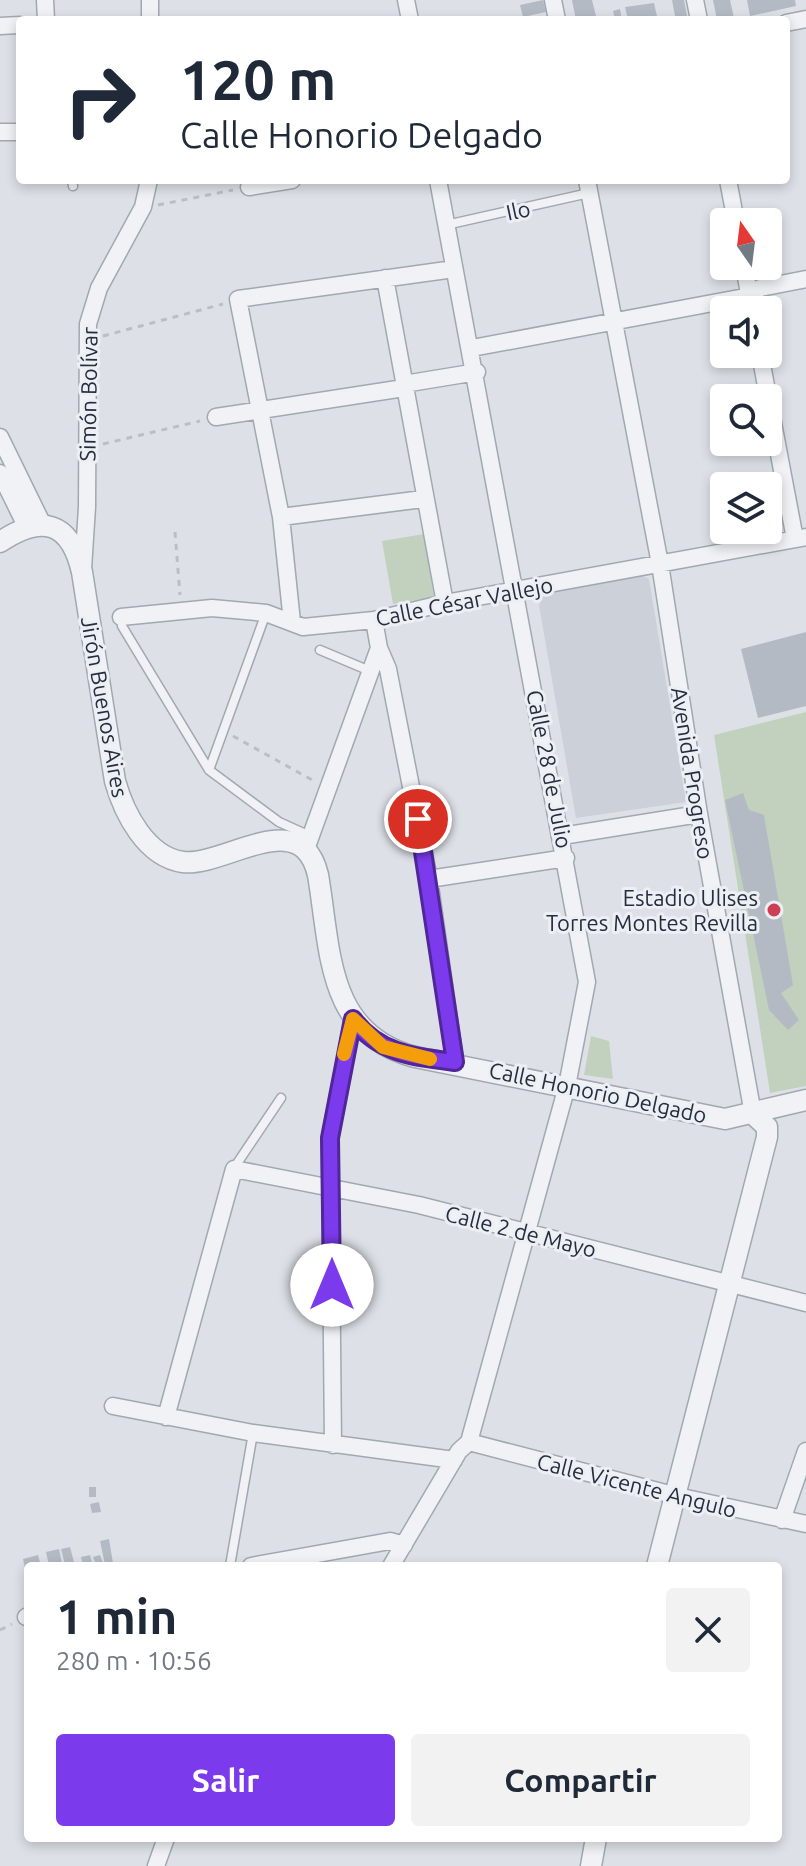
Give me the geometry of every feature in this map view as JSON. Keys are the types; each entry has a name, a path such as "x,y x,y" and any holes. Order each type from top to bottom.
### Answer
{"street":[{"name":"Simón Bolívar","path":"82,572 90,312 99,288 143,207 148,184"},
{"path":"249,187 267,184"},
{"name":"Calle 28 de Julio","path":"393,1562 454,1460 469,1442 567,1086 587,982 477,372 439,184"},
{"path":"729,184 733,208"},
{"name":"Avenida Progreso","path":"589,186 660,564 699,814 753,1114 768,1132 658,1562"},
{"path":"292,622 281,517 238,299 454,269"},
{"path":"385,278 423,499 445,603"},
{"path":"755,296 760,288 806,279"},
{"path":"472,348 615,320 710,308"},
{"path":"763,368 800,538"},
{"path":"216,417 404,388 410,383 477,372"},
{"path":"0,437 34,525"},
{"path":"0,473 34,525"},
{"path":"281,517 423,499"},
{"path":"0,542 34,525"},
{"name":"Jirón Buenos Aires","path":"34,525 62,532 72,542 82,572 115,781 126,812 136,828 162,854 186,862 270,841 308,844"},
{"name":"Calle César Vallejo","path":"121,617 212,608 266,613 303,627 374,620 516,589 800,538"},
{"path":"374,620 379,648 388,669 429,879 455,1062"},
{"path":"333,1445 330,1138 353,1019 334,972 316,867 308,844 379,648"},
{"path":"562,836 699,814"},
{"path":"429,879 566,858"},
{"name":"Calle Honorio Delgado","path":"353,1019 371,1039 395,1052 725,1119 806,1100"},
{"path":"166,1417 234,1169"},
{"name":"Calle 2 de Mayo","path":"234,1169 419,1205 806,1303"},
{"path":"113,1406 253,1433 454,1460"},
{"name":"Calle Vicente Angulo","path":"469,1442 677,1496 806,1524"},
{"path":"782,1520 806,1451"},
{"path":"273,1562 390,1541 404,1545"},
{"path":"156,1866 165,1842"},
{"path":"591,1866 595,1842"}],"lane":[{"name":"Ilo","path":"445,225 589,186"},
{"path":"209,770 266,613"},
{"path":"121,617 122,626 209,770 308,844"},
{"path":"320,650 370,671"},
{"path":"234,1169 281,1098"},
{"path":"231,1562 253,1433"}],"path":[{"path":"143,207 249,187"},
{"path":"88,340 238,299"},
{"path":"87,448 216,417"},
{"path":"175,532 181,611"},
{"path":"223,731 327,788"}],"shaded area":[{"path":"643,576 649,579 686,802 576,818 539,605 544,595"}],"green space":[{"path":"424,534 434,597 393,604 382,541"},
{"name":"Estadio Ulises Torres Montes Revilla","path":"806,712 806,1086 770,1093 714,735"},
{"path":"591,1036 609,1041 613,1079 584,1075"}],"building":[{"path":"543,0 546,12 523,16 520,5"},
{"path":"572,0 592,0 596,16 575,16"},
{"path":"672,0 684,0 687,16 675,16"},
{"path":"713,0 730,0 734,16 716,16"},
{"path":"747,0 795,0 796,6 750,16"},
{"path":"654,3 657,16 627,16 625,7"},
{"path":"620,9 621,16 614,16 613,11"},
{"path":"806,632 806,706 758,718 741,649"},
{"path":"743,793 749,810 764,815 793,985 781,993 799,1020 788,1030 769,1010 725,800"},
{"path":"89,1487 96,1487 96,1497 89,1497"},
{"path":"99,1502 101,1512 92,1513 90,1504"},
{"path":"109,1539 113,1562 104,1562 100,1541"},
{"path":"70,1547 74,1562 64,1562 61,1549"},
{"path":"59,1549 62,1562 48,1562 46,1552"},
{"path":"38,1555 40,1562 24,1564 23,1559"},
{"path":"90,1555 92,1562 82,1562 81,1557"},
{"path":"100,1555 103,1562 95,1562 93,1557"}],"slow traffic":[{"path":"344,1054 353,1019 362,1032 383,1047 430,1059"}],"place":[{"name":"Estadio Ulises Torres Montes Revilla","path":"774,910"}],"route":[{"path":"332,1285 330,1138 353,1019 362,1032 383,1047 415,1057 455,1062 418,819"}]}
